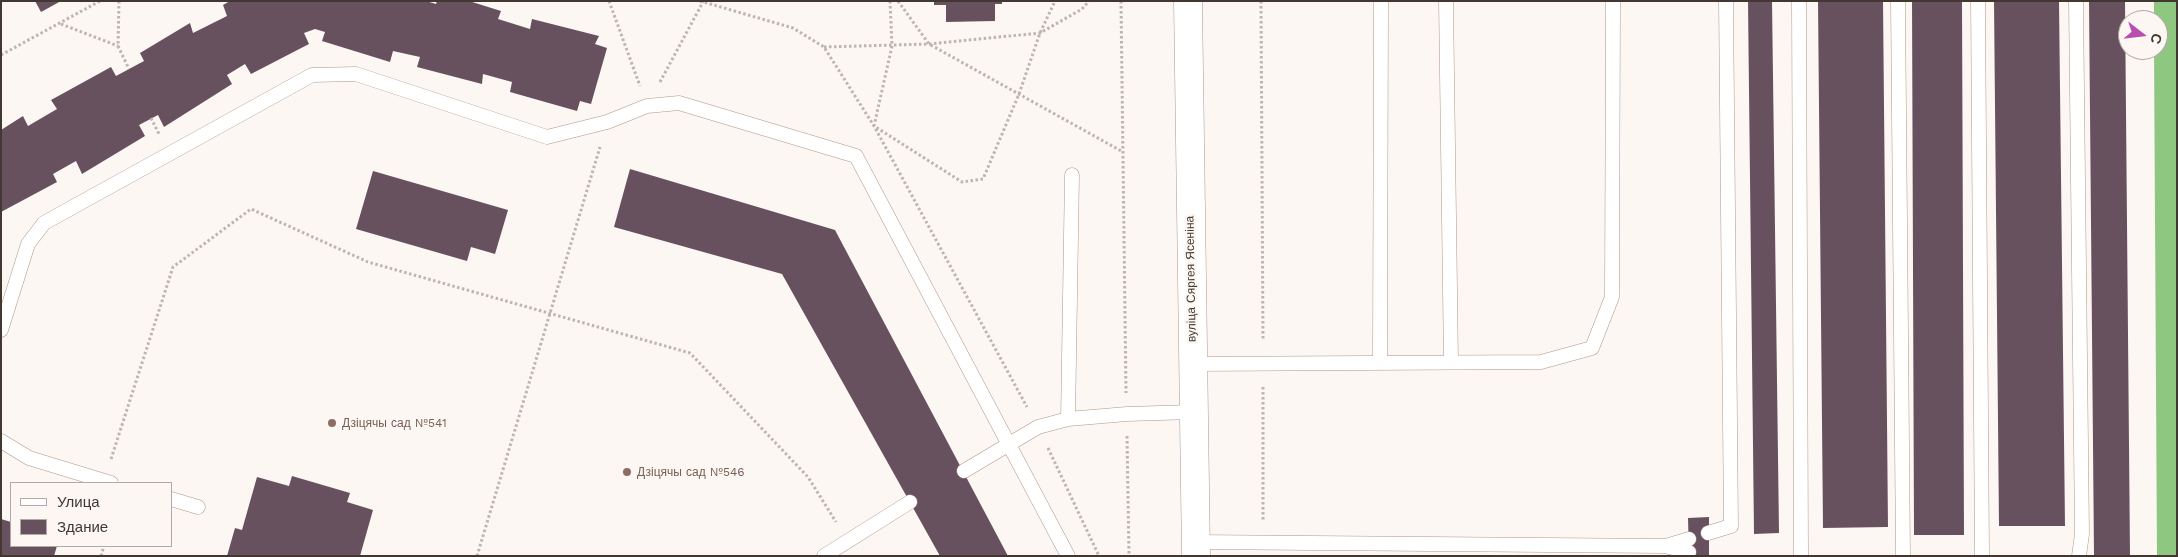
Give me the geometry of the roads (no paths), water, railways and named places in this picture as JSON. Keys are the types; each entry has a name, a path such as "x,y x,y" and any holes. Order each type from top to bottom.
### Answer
{"main road":[{"name":"вуліца Сяргея Ясеніна","path":"1188,1 1196,549"}],"lane":[{"path":"1380,363 1381,1"},
{"path":"1446,1 1451,362"},
{"path":"1192,364 1541,362 1592,348 1612,297 1613,1"},
{"path":"1708,534 1731,526 1726,1"},
{"path":"1799,1 1801,556"},
{"path":"1898,1 1903,556"},
{"path":"1978,1 1982,556"},
{"path":"2076,1 2082,534 2079,556"},
{"path":"1,330 28,244 44,223 312,75 356,74 547,137 607,122 647,106 679,103 856,156 1068,556"},
{"path":"1068,419 1072,176"},
{"path":"964,471 1038,427 1068,419 1127,414 1193,412"},
{"path":"1,441 29,458 107,482"},
{"path":"172,499 198,507"},
{"path":"824,556 910,502"},
{"path":"1196,549 1264,542 1390,550 1689,546"}],"place":[{"name":"Дзіцячы сад №541","path":"332,423"},
{"name":"Дзіцячы сад №546","path":"627,472"}]}
